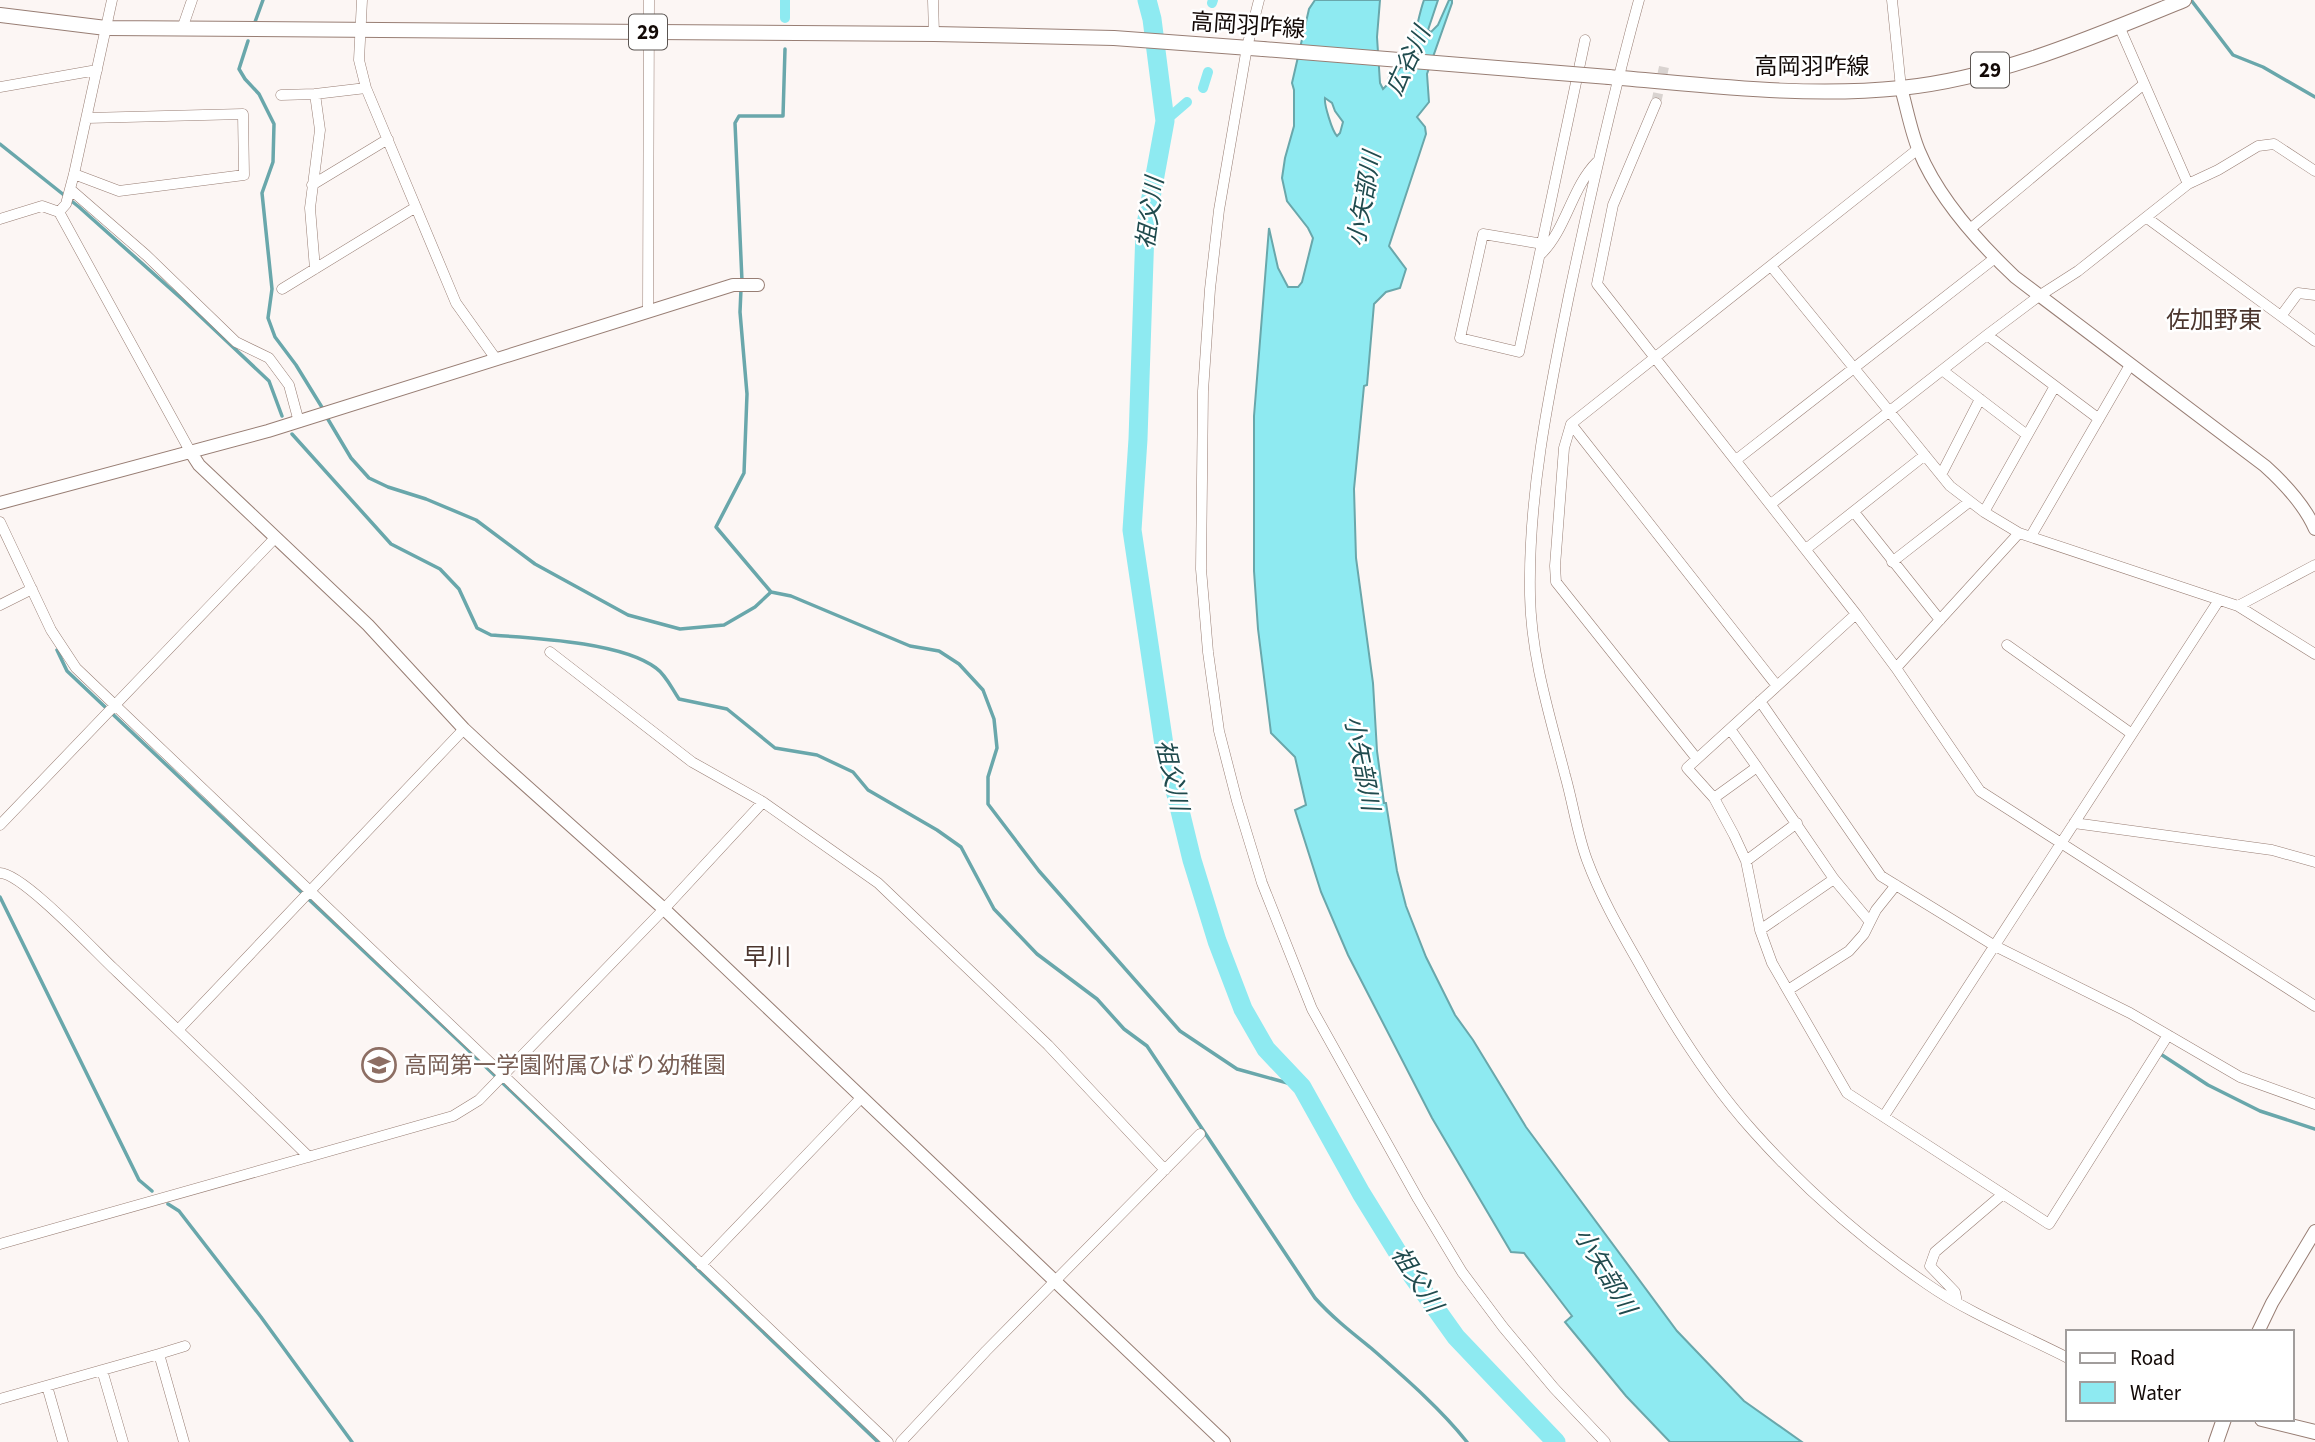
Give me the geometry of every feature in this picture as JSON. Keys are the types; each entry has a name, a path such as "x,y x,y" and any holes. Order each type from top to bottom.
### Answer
{"main road":[{"name":"高岡羽咋線","path":"0,15 106,28 934,34 1114,38 1784,92 1901,88 1950,80 2014,64 2184,0"},
{"path":"2216,1442 2223,1421"},
{"path":"2270,1421 2315,1432"}],"street":[{"path":"59,212 66,204 74,174 112,0"},
{"path":"182,29 192,0"},
{"path":"362,0 359,60 366,88 456,303 496,359"},
{"path":"648,311 649,0"},
{"path":"933,0 934,34"},
{"path":"1259,0 1247,47 1219,210 1211,276 1203,391 1201,569 1208,652 1219,731 1262,884 1312,1009 1462,1272 1554,1388 1605,1442"},
{"path":"1639,0 1613,78 1538,468 1530,598 1542,691 1586,856 1604,902 1664,1008 1704,1070 1752,1131 1815,1194 1928,1285 2066,1357"},
{"path":"1892,0 1901,88 1918,149 1931,177 1970,229 1995,258 2039,296 2265,466 2287,486 2315,529"},
{"path":"2119,26 2188,184"},
{"path":"1543,244 1483,234 1460,338 1520,352 1543,244 1585,40"},
{"path":"0,88 97,70"},
{"path":"1970,229 2144,84"},
{"path":"281,95 366,88"},
{"path":"315,94 320,130 310,208 315,269"},
{"path":"1656,103 1613,205 1597,284 1856,614 1980,791 2315,1006"},
{"path":"74,174 119,191 244,175 243,114 87,118"},
{"path":"312,185 388,139"},
{"path":"1771,504 1987,335 2078,271 2188,184 2258,146 2274,144 2315,171"},
{"path":"1697,759 1556,582 1564,448 1571,424 1918,149"},
{"path":"1540,256 1553,242 1586,173 1597,162"},
{"path":"70,189 146,255 236,342 269,358 289,385 299,422"},
{"path":"0,219 42,206 59,212 200,465 368,625 464,729 664,909 1224,1442"},
{"path":"282,289 416,207"},
{"path":"2147,218 2315,341"},
{"path":"1736,460 1995,258"},
{"path":"1771,266 1950,486 1969,502 2020,533 2238,606 2315,654"},
{"path":"0,503 299,422 648,311 745,285"},
{"path":"2281,316 2298,293 2315,295"},
{"path":"1987,335 2099,419"},
{"path":"2031,536 2130,365"},
{"path":"1942,370 2026,435"},
{"path":"1984,512 2055,386"},
{"path":"1941,475 1980,399"},
{"path":"1571,424 1777,686"},
{"path":"1806,549 1925,455"},
{"path":"1892,562 1969,502"},
{"path":"1854,512 1940,620"},
{"path":"0,522 51,630 76,668 111,709 499,1080 701,1265 888,1442"},
{"path":"1896,668 2020,533"},
{"path":"0,825 275,538"},
{"path":"2238,606 2315,565"},
{"path":"0,605 32,589"},
{"path":"1884,1116 2220,600"},
{"path":"1856,614 1687,768 1714,798 1746,861 1760,930 1772,963 1847,1093 2049,1224 2168,1035"},
{"path":"2007,645 2132,734"},
{"path":"550,652 692,762 763,802 878,883 1038,1035 1166,1170"},
{"path":"1760,701 1881,876 1994,946 2130,1013 2239,1077 2315,1104"},
{"path":"179,1029 464,729"},
{"path":"1730,729 1834,879 1870,922"},
{"path":"1714,798 1758,766"},
{"path":"0,1244 453,1116 479,1100 499,1080 763,802"},
{"path":"1746,861 1797,823"},
{"path":"2074,823 2272,850 2315,862"},
{"path":"0,873 4,872 28,889 179,1029 309,1157"},
{"path":"1760,930 1834,879"},
{"path":"1788,990 1849,951 1864,934 1876,910 1896,886"},
{"path":"701,1265 862,1097"},
{"path":"901,1442 986,1351 1200,1134"},
{"path":"1957,1302 1955,1292 1930,1266 1935,1252 2003,1194"},
{"path":"2259,1330 2315,1231"},
{"path":"0,1399 185,1346"},
{"path":"159,1354 184,1442"},
{"path":"102,1370 123,1442"},
{"path":"47,1386 64,1442"}],"water":[{"path":"1315,0 1380,0 1377,37 1380,83 1383,89 1389,77 1404,64 1409,54 1424,0 1438,0 1428,30 1431,32 1438,25 1449,0 1452,0 1427,74 1429,102 1417,117 1425,127 1426,134 1389,246 1406,269 1400,288 1386,292 1374,304 1354,489 1356,558 1373,683 1377,751 1384,803 1406,906 1426,957 1455,1015 1526,1127 1677,1331 1744,1401 1802,1442 1670,1442 1626,1396 1565,1322 1572,1316 1524,1253 1511,1252 1432,1118 1348,955 1321,892 1295,810 1306,805 1295,757 1271,733 1254,571 1254,416 1269,228 1278,268 1288,287 1298,287 1302,282 1313,238 1287,201 1282,178 1294,126 1292,83 1309,9","holes":["1325,98 1332,103 1343,122 1337,136"]}],"waterway":[{"path":"255,22 263,0"},
{"path":"785,0 785,18"},
{"name":"祖父川","path":"1147,0 1152,19 1165,121 1145,230 1132,530 1164,745 1192,860 1217,941 1243,1009 1266,1049 1302,1087 1361,1193 1411,1274 1456,1337 1556,1442"},
{"path":"2191,0 2233,55 2263,67 2315,97"},
{"path":"248,41 239,69 259,94 274,124 273,162 262,193 272,289 268,318 275,337 323,409"},
{"path":"742,281 735,123 739,116 783,116 785,49"},
{"path":"1203,88 1208,72"},
{"path":"1165,121 1187,102"},
{"path":"0,144 79,207 269,381 282,416"},
{"path":"741,289 740,312 747,394 744,473 716,527 771,592 791,596 910,646 939,651 959,664 983,690 994,719 997,748 988,777 988,804 1039,871 1180,1031 1237,1069 1302,1087"},
{"path":"326,416 351,458 369,478 476,520 535,564 628,615 680,629 724,625 755,607 771,592"},
{"path":"292,434 391,544 440,569 459,589 477,628 491,635 577,643 622,652 641,659 660,671 679,699 727,709 775,748 817,755 853,772 868,790 961,847 994,909 1037,954 1097,999 1124,1029 1147,1046 1315,1298 1421,1393 1467,1442"},
{"path":"57,650 67,671 878,1442"},
{"path":"0,897 139,1180 152,1191"},
{"path":"2159,1053 2208,1085 2260,1111 2315,1129"},
{"path":"168,1204 179,1211 261,1317 352,1442"}],"tunnel":[{"path":"1656,103 1664,67"}],"place":[{"name":"高岡第一学園附属ひばり幼稚園","path":"379,1065"}],"district":[{"name":"佐加野東","path":"2214,320"},
{"name":"早川","path":"767,957"}],"water label":[{"name":"広谷川","path":"1408,61"},
{"name":"小矢部川","path":"1364,199"},
{"name":"小矢部川","path":"1362,763"},
{"name":"小矢部川","path":"1605,1271"}]}
